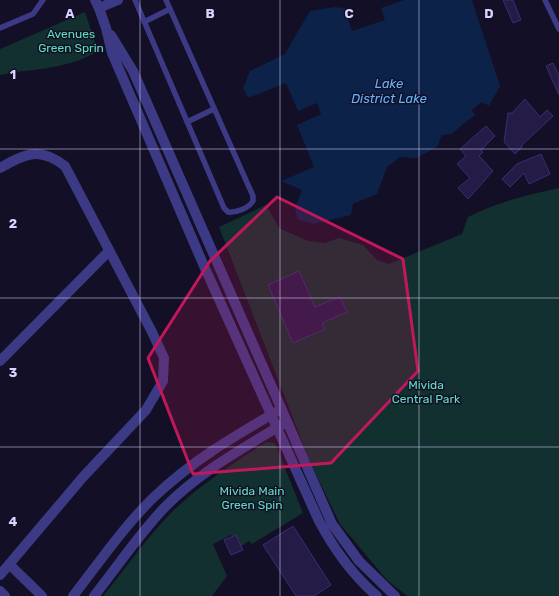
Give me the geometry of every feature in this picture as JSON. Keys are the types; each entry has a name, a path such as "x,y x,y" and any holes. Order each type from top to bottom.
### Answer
{"street":[{"path":"118,0 97,4 106,28 112,53 204,266 328,538 351,570 377,596"},
{"path":"106,28 133,71 238,307 286,422 332,524 359,561 396,596"},
{"path":"139,115 149,109"},
{"path":"0,168 18,158 37,153 52,156 64,166 110,251 164,358 164,381 146,410 83,477 0,576"},
{"path":"0,361 110,251"},
{"path":"73,596 128,526 153,498 205,454 281,409"},
{"path":"94,596 137,540 166,507 232,454 286,422"},
{"path":"10,565 42,596"},
{"path":"0,591 5,596"}],"lane":[{"path":"0,28 32,14 43,0"},
{"path":"135,0 226,210 234,212 251,205 254,201 253,196 166,0"},
{"path":"546,0 559,29"},
{"path":"144,22 170,9"},
{"path":"187,122 214,109"}],"highlighted area":[{"path":"277,197 403,259 418,371 331,463 193,474 148,358 210,261"}],"green space":[{"name":"Avenues Green Sprin","path":"85,12 98,51 75,62 63,65 0,75 0,49"},
{"name":"Mivida Central Park","path":"559,188 559,596 407,596 387,580 340,524 310,462 219,227 266,205 279,228 308,241 325,243 339,238 363,245 377,260 389,264 462,234 468,217 490,207 535,193"},
{"name":"Mivida Main Green Spin","path":"266,442 275,443 303,513 252,544 249,541 240,547 231,535 213,544 227,576 212,596 103,596 147,540 175,509 208,482"}],"water":[{"name":"Lake District Lake","path":"404,0 472,0 500,86 489,106 482,102 472,110 475,115 451,134 442,135 437,147 416,158 400,157 387,167 377,194 353,204 351,215 313,224 297,219 295,208 302,190 281,181 314,167 297,125 321,114 317,103 298,111 286,83 248,98 243,88 250,71 285,54 310,11 334,7 345,8 352,31 385,20 381,8"}],"building":[{"path":"503,0 513,0 521,20 513,23"},
{"path":"553,63 559,75 559,95 546,66"},
{"path":"525,99 540,117 547,110 553,116 521,146 522,147 515,154 504,142 508,113 512,113"},
{"path":"486,126 495,136 481,150 483,152 479,156 493,171 468,199 458,188 470,178 457,164 466,156 460,149"},
{"path":"541,154 550,174 529,184 524,173 510,187 502,179 517,164"},
{"path":"299,271 315,307 340,297 347,312 322,323 325,329 293,343 268,285"},
{"path":"293,526 331,585 314,596 296,596 263,545"},
{"path":"236,535 243,550 231,555 224,540"}]}
